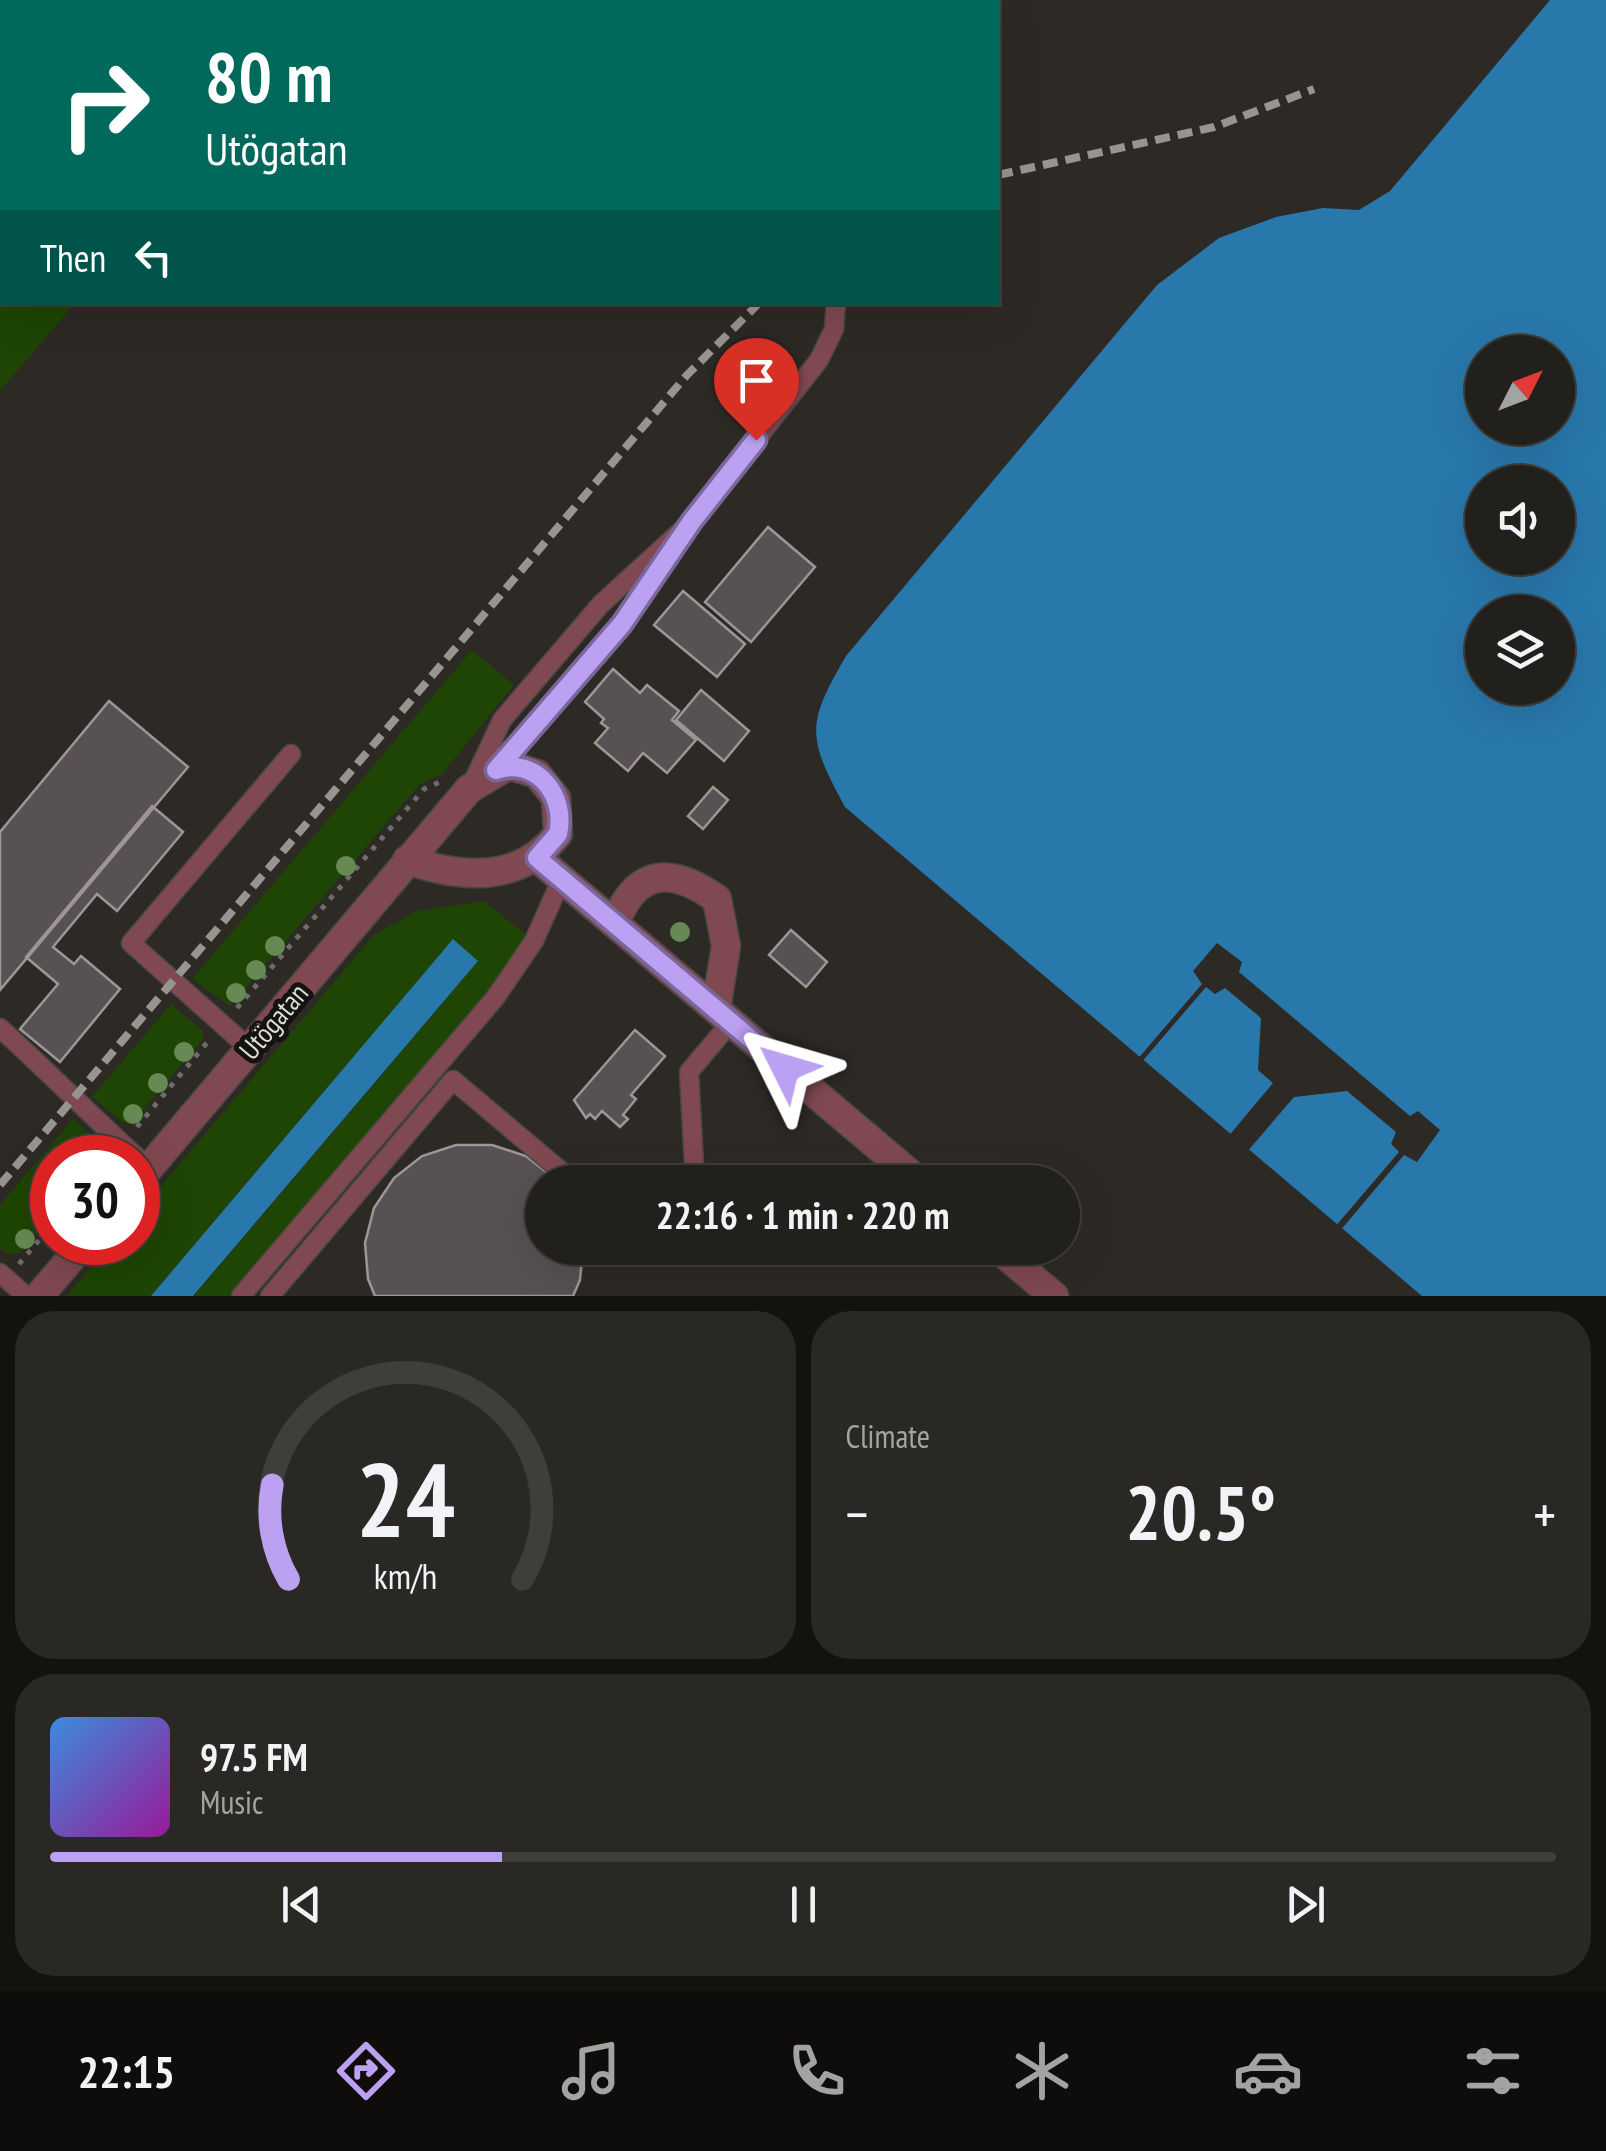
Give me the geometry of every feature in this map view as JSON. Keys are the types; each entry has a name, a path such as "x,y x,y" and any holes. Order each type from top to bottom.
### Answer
{"street":[{"path":"408,860 450,875 476,875 537,858 558,834 556,798 537,774 521,766 496,770"},
{"name":"Utögatan","path":"160,1154 469,789 496,770"},
{"path":"537,858 900,1165"},
{"path":"615,923 624,900 640,885 660,876 690,880 717,899 726,946 723,1015"},
{"path":"39,1296 65,1265"},
{"path":"1015,1265 1047,1294"}],"lane":[{"path":"496,770 622,624 692,521 820,360 834,329 836,305"},
{"path":"469,789 502,720 601,604 692,521"},
{"path":"250,1048 132,943 291,754"},
{"path":"241,1296 495,998 534,942 562,878"},
{"path":"694,1165 688,1072 723,1015"},
{"path":"0,1028 113,1135"},
{"path":"270,1296 453,1080 554,1165"},
{"path":"3,1276 26,1296"}],"path":[{"path":"130,1135 424,789 444,780 469,789"},
{"path":"3,1276 30,1248"}],"green space":[{"path":"0,305 73,305 0,391"},
{"path":"472,650 514,685 442,774 420,784 230,1006 192,979"},
{"path":"484,901 530,938 504,975 234,1296 194,1296 477,962 453,940 151,1296 67,1296 93,1265 160,1265 160,1187 375,934 417,911"},
{"path":"171,1004 202,1030 204,1038 132,1123 122,1122 92,1097"},
{"path":"73,1119 90,1135 59,1135"},
{"path":"30,1170 30,1240 19,1253 7,1254 0,1248 0,1205"}],"water":[{"path":"1550,0 1606,0 1606,1296 1422,1296 845,807 818,747 818,716 846,656 1157,285 1219,238 1276,217 1323,208 1359,210 1390,191"},
{"path":"453,939 478,961 193,1296 151,1296"}],"pier":[{"path":"1217,943 1242,962 1239,972 1410,1116 1418,1111 1440,1130 1417,1162 1404,1155 1339,1232 1334,1228 1399,1152 1391,1144 1396,1132 1347,1091 1294,1097 1246,1153 1227,1138 1273,1083 1258,1070 1261,1018 1225,988 1215,994 1206,987 1140,1064 1136,1061 1202,984 1193,971"}],"building":[{"path":"768,527 815,567 751,642 705,602"},
{"path":"683,591 745,644 717,677 654,625"},
{"path":"613,669 640,693 647,685 679,711 672,720 696,740 667,773 643,753 628,771 595,743 608,728 585,702"},
{"path":"701,690 749,731 724,761 676,720"},
{"path":"109,701 188,767 0,990 0,832"},
{"path":"713,787 728,800 703,829 688,816"},
{"path":"152,806 183,832 117,911 97,894 53,947 74,964 81,956 120,989 60,1062 20,1029 58,984 26,957"},
{"path":"791,930 827,962 806,987 769,955"},
{"path":"635,1030 665,1056 631,1095 636,1099 623,1115 628,1119 620,1127 602,1111 595,1119 590,1114 586,1118 574,1100"},
{"path":"456,1145 492,1145 526,1156 537,1165 525,1165 525,1265 581,1265 573,1296 375,1296 368,1279 365,1243 374,1208 394,1178 422,1156"}],"railway":[{"path":"1000,175 1214,127 1314,89"},
{"path":"0,1185 687,375 757,305"}],"route":[{"path":"756,440 692,521 622,624 496,770 521,766 537,774 556,798 560,813 558,834 537,858 785,1068"}]}
